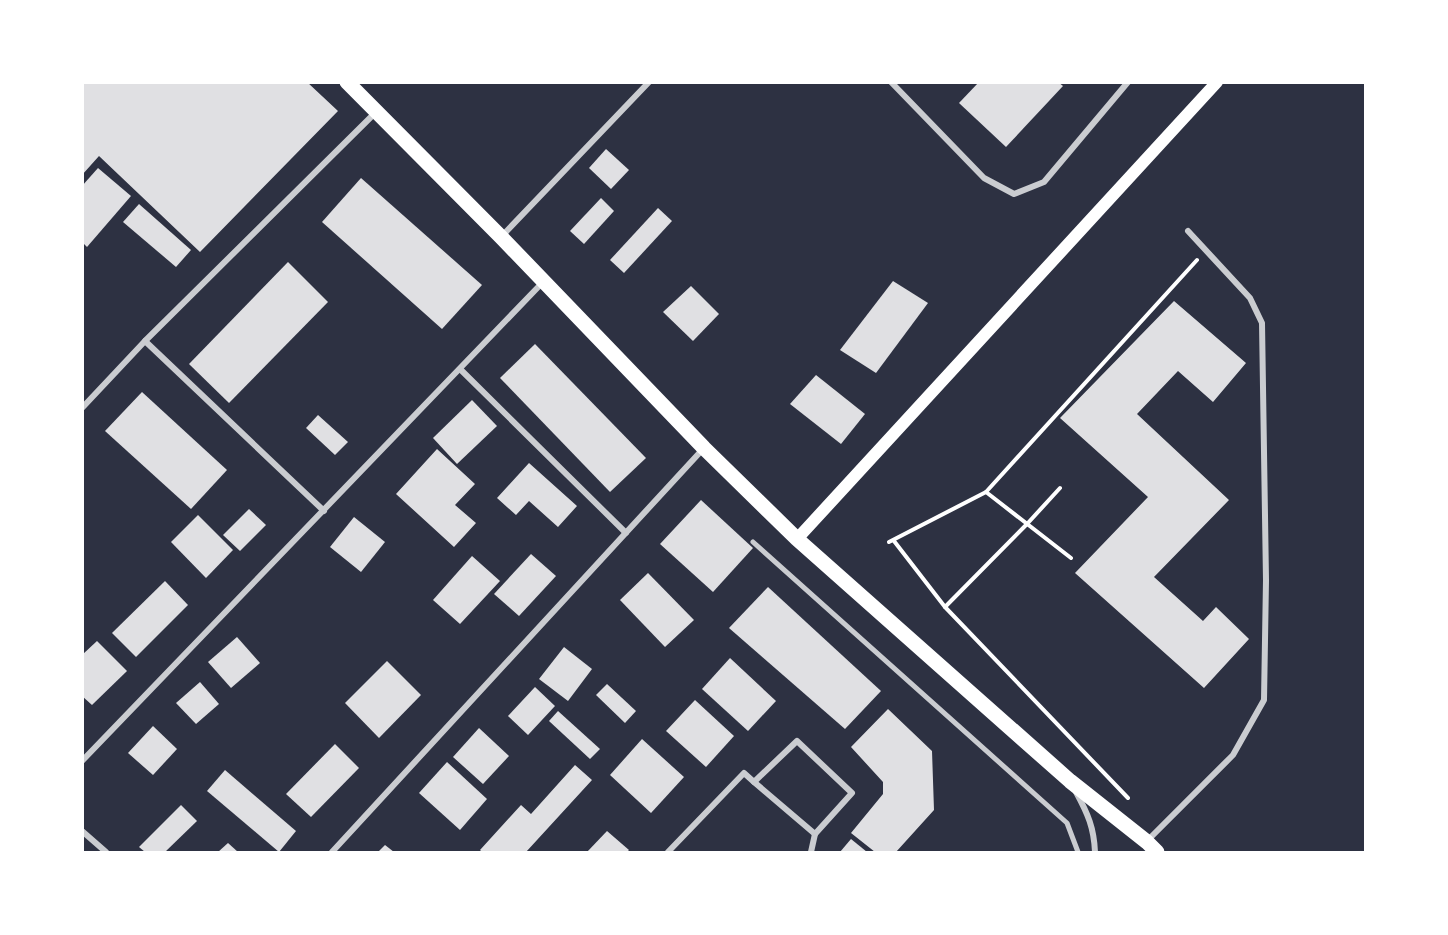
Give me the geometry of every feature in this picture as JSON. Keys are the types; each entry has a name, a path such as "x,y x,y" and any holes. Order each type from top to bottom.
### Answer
{"main road":[{"path":"347,82 501,237 704,448 796,539 1070,781 1152,847"},
{"path":"796,539 1217,82"}],"street":[{"path":"501,237 649,82"},
{"path":"891,82 984,178 1014,194 1044,182 1128,82"},
{"path":"82,408 145,341 377,112"},
{"path":"1152,847 1233,755 1264,700 1266,580 1262,323 1250,298 1188,231"},
{"path":"82,761 543,282"},
{"path":"145,341 324,511"},
{"path":"460,369 626,533"},
{"path":"332,852 704,448"},
{"path":"753,542 1067,823 1078,852"},
{"path":"754,782 797,741 852,793 815,834 811,852"},
{"path":"668,852 744,773 815,834"},
{"path":"1070,781 1087,811 1094,831 1095,852"},
{"path":"82,831 106,852"}],"path":[{"path":"1134,804 945,607 892,542 986,492 1205,251"},
{"path":"945,607 1060,488"},
{"path":"986,492 1071,558"}],"building":[{"path":"82,82 307,82 338,111 200,252 99,156 82,175"},
{"path":"979,82 1058,82 1063,86 1006,147 959,103"},
{"path":"606,149 629,170 611,189 589,168"},
{"path":"98,168 131,196 87,247 82,242 82,186"},
{"path":"361,178 482,285 442,329 322,222"},
{"path":"601,198 614,211 584,244 570,231"},
{"path":"139,204 191,250 176,267 123,222"},
{"path":"658,208 672,221 624,273 610,260"},
{"path":"288,262 328,302 229,403 189,364"},
{"path":"893,281 928,303 876,373 840,350"},
{"path":"691,286 719,314 693,341 663,312"},
{"path":"1174,301 1246,363 1213,402 1178,371 1137,414 1229,500 1154,577 1203,621 1216,607 1249,639 1204,688 1075,573 1148,497 1060,418"},
{"path":"535,344 646,458 610,492 500,378"},
{"path":"816,375 865,414 841,444 790,404"},
{"path":"142,392 227,470 191,509 105,431"},
{"path":"472,400 497,426 457,464 433,438"},
{"path":"318,415 348,442 335,455 306,428"},
{"path":"437,449 475,484 455,505 476,523 454,547 396,494"},
{"path":"529,463 577,506 558,527 529,501 516,515 497,498"},
{"path":"701,500 753,548 713,592 660,544"},
{"path":"249,509 266,525 240,551 223,535"},
{"path":"198,515 233,550 206,578 171,542"},
{"path":"354,517 385,542 361,572 330,547"},
{"path":"531,554 556,576 519,616 494,594"},
{"path":"472,556 500,581 460,624 433,600"},
{"path":"648,573 694,620 665,647 620,600"},
{"path":"165,581 188,605 136,657 112,633"},
{"path":"768,587 881,691 845,729 729,628"},
{"path":"237,637 260,663 231,688 208,662"},
{"path":"97,641 127,671 92,705 82,696 82,655"},
{"path":"564,647 592,669 568,701 539,679"},
{"path":"730,658 776,701 748,731 702,689"},
{"path":"387,661 421,695 379,738 345,703"},
{"path":"200,682 219,704 196,724 176,703"},
{"path":"607,684 636,711 625,723 596,695"},
{"path":"535,687 555,706 528,735 508,716"},
{"path":"695,700 734,736 706,767 666,731"},
{"path":"888,709 932,751 934,810 896,852 875,852 851,833 883,794 883,782 851,747"},
{"path":"558,711 600,749 590,759 549,721"},
{"path":"153,726 177,749 153,775 128,753"},
{"path":"479,728 509,756 483,784 453,757"},
{"path":"642,739 684,777 651,813 610,775"},
{"path":"335,744 359,768 311,817 286,794"},
{"path":"447,762 487,799 460,830 419,793"},
{"path":"575,765 592,780 526,852 482,852 480,850 521,805 531,814"},
{"path":"225,770 296,831 279,852 207,791"},
{"path":"181,805 197,821 165,852 145,852 139,847"},
{"path":"607,831 629,850 627,852 587,852"},
{"path":"851,839 867,852 840,852"},
{"path":"228,843 238,852 218,852"},
{"path":"385,845 394,852 378,852"}]}
